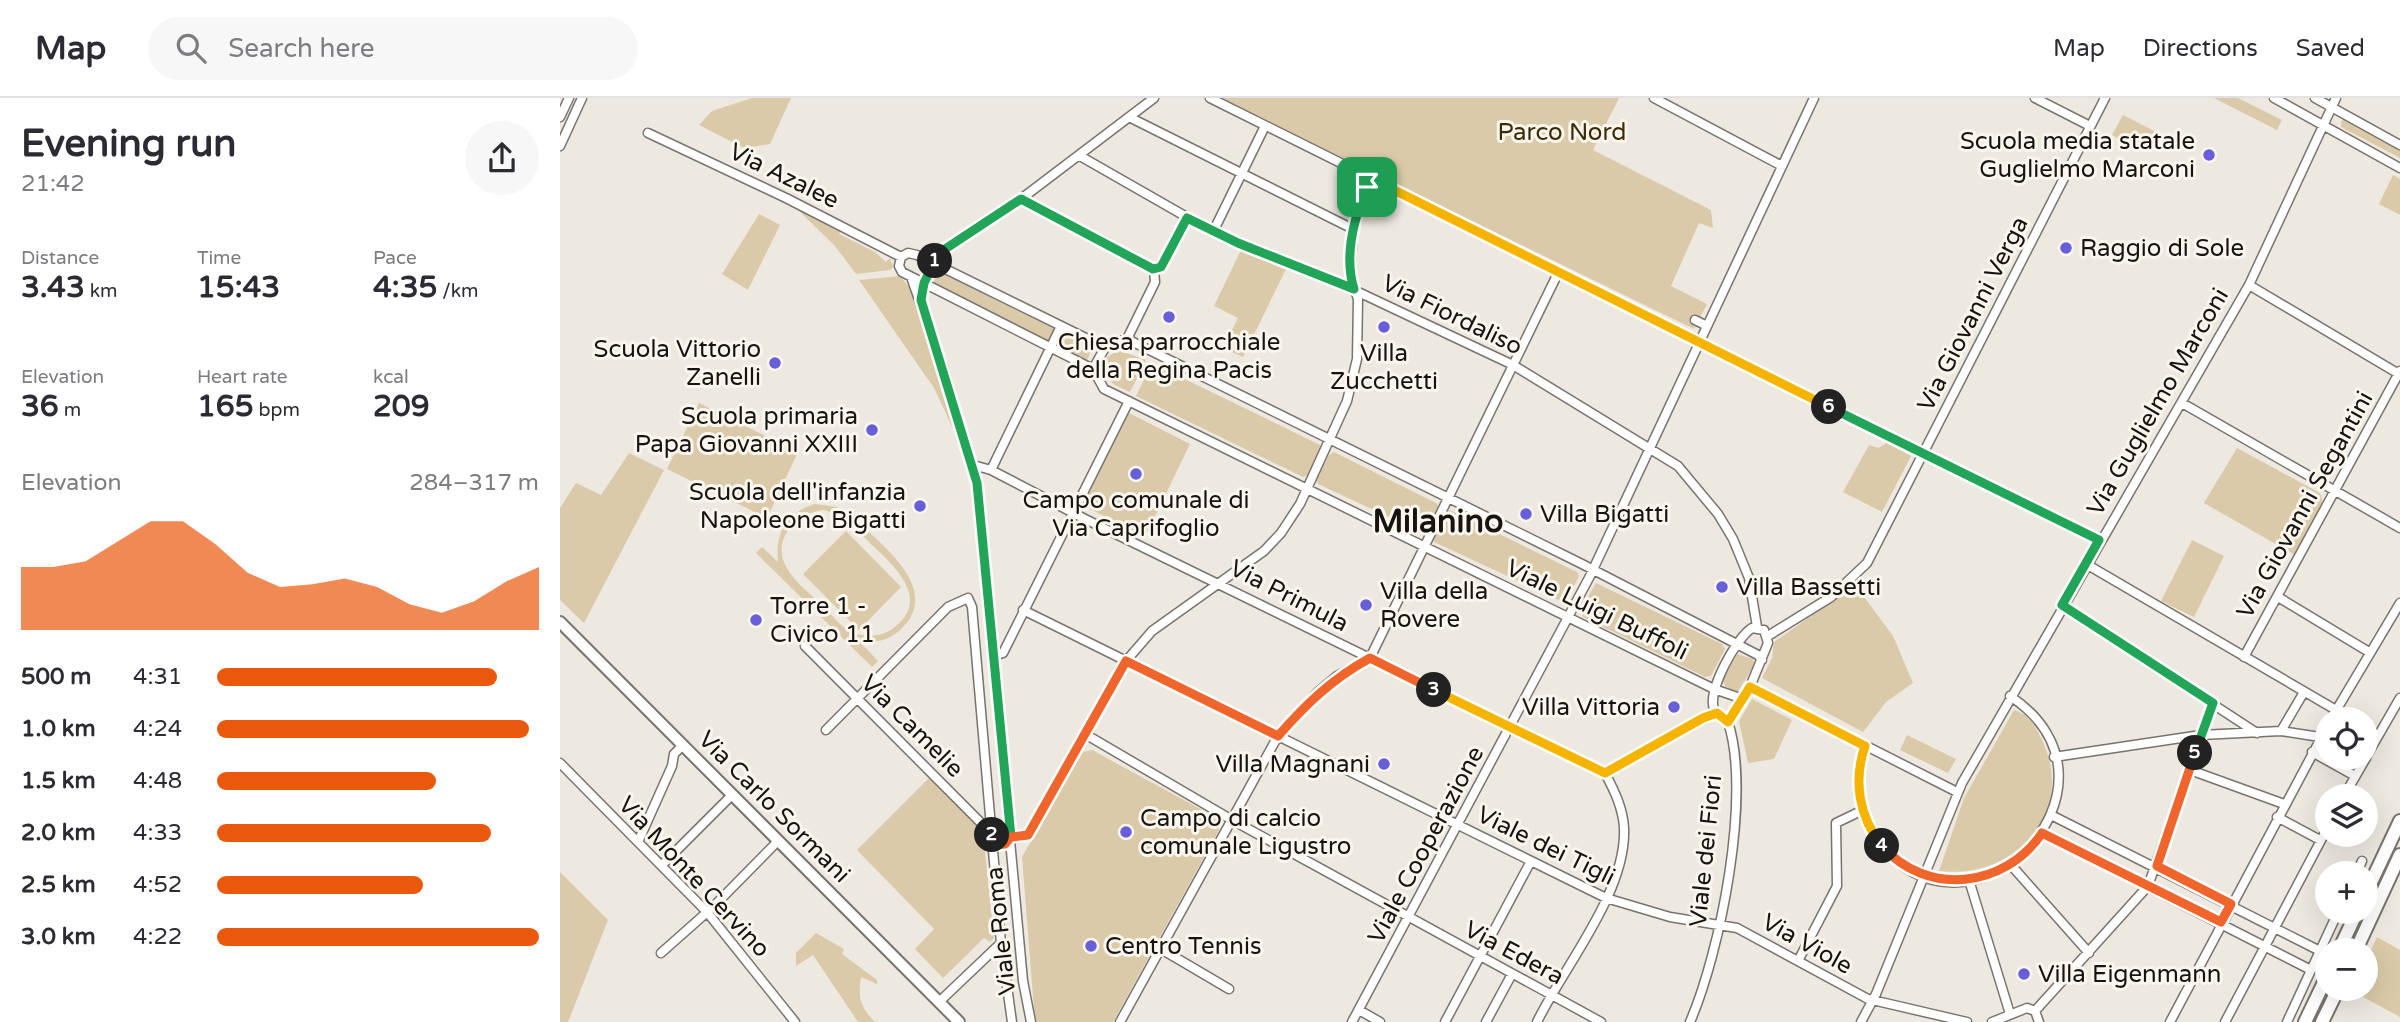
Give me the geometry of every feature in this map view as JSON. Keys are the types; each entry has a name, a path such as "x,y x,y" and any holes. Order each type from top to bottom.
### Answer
{"highway":[{"path":"2378,868 2400,821"},
{"path":"2362,938 2400,855"},
{"path":"2305,1022 2315,1001"},
{"path":"2322,1022 2332,1001"}],"main road":[{"name":"Via Carlo Sormani","path":"560,622 958,1022"}],"street":[{"path":"560,117 569,98"},
{"path":"560,146 583,98"},
{"path":"1153,269 1155,282 1127,339 1097,344 934,263 939,253 1021,199 1154,98"},
{"path":"1210,98 2099,540"},
{"path":"1654,98 1782,166"},
{"name":"Viale Cooperazione","path":"1352,1022 1570,616 1651,449 1814,98"},
{"path":"2035,98 2090,127"},
{"name":"Via Giovanni Verga","path":"1768,639 1831,597 1867,563 2105,98"},
{"path":"2274,98 2400,168"},
{"path":"2315,98 2400,145"},
{"name":"Via Guglielmo Marconi","path":"1861,1022 1873,1001 1957,792 2099,540 2249,285 2336,98"},
{"path":"1131,118 1353,229"},
{"path":"1213,232 1265,126"},
{"name":"Via Azalee","path":"648,133 786,198 901,257 912,253 934,263"},
{"name":"Via Fiordaliso","path":"1080,156 1213,232 1354,289 1513,365 1678,466 1728,531 1749,578 1757,627"},
{"path":"992,834 1004,833 1011,837 1028,835 1126,661 1152,631 1218,582 1236,574 1264,551 1294,514 1348,401 1357,359 1359,312 1350,276 1353,229 1370,178"},
{"path":"1021,199 1153,269 1161,267 1187,218"},
{"name":"Viale Roma","path":"901,257 900,270 911,277 921,300 973,465 1023,981 1031,1022"},
{"name":"Viale Roma","path":"921,300 924,283 934,263"},
{"path":"1120,1022 1278,736 1318,692 1337,676 1370,658 1559,271"},
{"name":"Viale Luigi Buffoli","path":"911,277 1093,369 1104,389 1714,689 1743,699"},
{"path":"2249,285 2399,372"},
{"path":"1695,320 1707,326"},
{"path":"991,470 1061,326"},
{"name":"Viale Luigi Buffoli","path":"1127,339 1593,569 1758,655 1762,660"},
{"path":"1093,369 1107,344"},
{"name":"Via Giovanni Segantini","path":"2244,657 2399,372"},
{"path":"993,656 1003,653 1071,512 1129,401"},
{"path":"2182,403 2400,528"},
{"name":"Via Primula","path":"973,465 991,470 1071,512 1605,773"},
{"path":"2086,564 2331,707"},
{"path":"2278,597 2369,652"},
{"name":"Viale Roma","path":"857,699 948,607 968,598 972,607 1001,943 1012,1022"},
{"path":"2338,707 2400,603"},
{"path":"2062,605 2257,733"},
{"name":"Viale dei Tigli","path":"1023,611 1606,898 1670,917 1722,924"},
{"path":"1757,627 1768,639 1750,687 1728,722 1717,713 1712,704 1714,689 1748,630 1757,627"},
{"name":"Via Camelie","path":"805,646 992,834"},
{"path":"1750,687 1957,792"},
{"path":"2281,731 2304,692"},
{"path":"1865,746 1859,778 1863,810 1873,833 1888,852 1904,865 1925,875 1969,880 2011,865 2042,833 2051,815 2057,787 2054,757 2040,726 2010,696"},
{"path":"2378,736 2400,698"},
{"path":"826,730 857,699"},
{"path":"2035,1011 2148,886 2213,703"},
{"path":"1537,1022 1550,994 1606,898 1620,859 1624,829 1617,797 1605,773 1698,720 1717,713"},
{"name":"Viale dei Fiori","path":"1690,1022 1704,989 1722,924 1734,812 1735,768 1728,722"},
{"path":"2054,757 2200,735 2281,731 2315,736"},
{"name":"Via Edera","path":"1085,734 1232,820 1601,1022"},
{"path":"638,842 672,766 673,758 683,745"},
{"path":"2171,1022 2315,746"},
{"path":"2312,752 2355,776"},
{"name":"Via Monte Cervino","path":"560,762 707,912 794,1022"},
{"path":"2190,769 2284,804"},
{"path":"2351,784 2358,770"},
{"path":"662,865 732,795"},
{"path":"1798,961 1837,886 1836,823 1863,810"},
{"path":"2051,815 2157,866 2315,948"},
{"path":"2277,817 2315,837"},
{"path":"2042,833 2311,970"},
{"path":"993,845 1005,844 1011,837"},
{"path":"661,953 707,912 778,841"},
{"path":"2225,1022 2316,847"},
{"path":"1444,1022 1531,861"},
{"path":"2011,865 2089,953"},
{"path":"1969,880 2010,1014"},
{"name":"Via Viole","path":"1722,924 1737,928 1873,1001 1966,1022"},
{"path":"939,1002 1001,943"},
{"path":"1161,949 1229,989"},
{"path":"2287,1022 2315,962"},
{"path":"1486,1022 1512,974"},
{"path":"1992,1022 2027,1008 2035,1011 2039,1022"},
{"path":"1359,1010 1380,1022"}],"green space":[{"path":"752,98 791,98 770,144 744,148 699,125 712,111"},
{"name":"Parco Nord","path":"1219,98 1619,98 1593,150 1711,210 1713,228 1699,223 1671,286 1707,304 1694,329"},
{"path":"2214,98 2238,98 2282,120 2277,130"},
{"path":"2123,115 2156,132 2145,152 2112,135"},
{"path":"2346,119 2400,149 2400,158 2341,127 2341,121"},
{"path":"2393,175 2400,179 2400,215 2379,204"},
{"path":"791,203 842,229 839,234 875,252 886,262 890,258 893,267 890,270 856,274 835,246"},
{"path":"759,214 780,225 748,290 722,274"},
{"path":"1241,250 1286,269 1243,357 1223,348 1238,318 1214,306"},
{"path":"938,272 944,272 1055,327 1049,341 936,286 934,281"},
{"path":"900,276 917,297 960,437 957,437 934,388 859,280"},
{"path":"1063,331 1093,346 1087,360 1057,345"},
{"path":"1118,350 1146,360 1130,392 1113,384 1103,369 1105,359"},
{"path":"1152,363 1320,445 1322,449 1308,475 1303,477 1136,396"},
{"path":"699,403 798,452 767,518 667,469"},
{"name":"Campo comunale di Via Caprifoglio","path":"1129,413 1190,444 1145,537 1082,505"},
{"path":"1887,443 1911,456 1882,512 1843,492 1869,445 1878,448"},
{"path":"2237,448 2320,493 2323,503 2295,555 2204,503"},
{"path":"1334,452 1436,503 1439,507 1425,534 1318,484 1316,480 1329,455"},
{"path":"629,453 664,470 584,623 560,600 560,508 576,483 601,495"},
{"path":"815,504 837,507 848,513 888,550 910,580 915,596 913,611 903,627 883,640 859,641 878,661 872,667 756,553 762,547 778,562 778,542 784,526 805,508","holes":["813,512 831,512 855,528 889,561 909,593 910,604 906,615 896,626 880,635 855,634 845,628 798,582 784,562 783,541 794,524"]},
{"path":"1450,510 1577,572 1579,576 1565,603 1434,542 1432,539 1446,511"},
{"path":"846,531 901,587 859,630 803,574"},
{"path":"2192,540 2224,556 2194,617 2161,601"},
{"path":"1596,583 1722,644 1725,649 1711,676 1705,677 1583,617 1580,610"},
{"path":"1855,585 1893,636 1913,683 1886,702 1863,732 1762,678 1772,658 1774,642"},
{"path":"1737,654 1753,659 1755,664 1737,693 1725,686 1723,680"},
{"path":"1752,699 1792,720 1774,759 1748,763 1739,721"},
{"path":"2014,710 2026,717 2036,728 2050,764 2052,790 2046,814 2033,835 2016,852 1993,864 1967,871 1939,871 1964,798"},
{"path":"1907,735 1956,759 1948,773 1900,750"},
{"path":"1092,750 1217,818 1219,830 1113,1022 1035,1022 1022,857 1082,752"},
{"path":"929,778 983,833 994,938 990,942 984,938 943,978 915,949 934,929 857,850"},
{"path":"560,872 608,920 568,1022 560,1022"},
{"path":"816,933 844,949 842,954 877,980 877,984 861,977 860,991 863,1007 875,1022 858,1022 813,955 796,966 796,953"},
{"path":"2377,938 2400,950 2400,1017 2370,1001 2378,1001"}],"place":[{"name":"Scuola media statale Guglielmo Marconi","path":"2209,155"},
{"name":"Raggio di Sole","path":"2066,248"},
{"name":"Chiesa parrocchiale della Regina Pacis","path":"1169,317"},
{"name":"Villa Zucchetti","path":"1384,327"},
{"name":"Scuola Vittorio Zanelli","path":"775,363"},
{"name":"Scuola primaria Papa Giovanni XXIII","path":"872,430"},
{"name":"Campo comunale di Via Caprifoglio","path":"1136,474"},
{"name":"Scuola dell'infanzia Napoleone Bigatti","path":"920,506"},
{"name":"Villa Bigatti","path":"1526,514"},
{"name":"Villa Bassetti","path":"1722,587"},
{"name":"Villa della Rovere","path":"1366,605"},
{"name":"Torre 1 - Civico 11","path":"756,620"},
{"name":"Villa Vittoria","path":"1674,707"},
{"name":"Villa Magnani","path":"1384,764"},
{"name":"Campo di calcio comunale Ligustro","path":"1126,832"},
{"name":"Centro Tennis","path":"1091,946"},
{"name":"Villa Eigenmann","path":"2024,974"}],"district":[{"name":"Milanino","path":"1438,522"}],"route":[{"path":"1367,187 1353,229 1350,276 1354,289 1238,243 1187,218 1161,267 1153,269 1021,199 939,253 924,283 921,300 977,483 1011,837 1004,833 992,834 993,845 1005,844 1011,837 1028,835 1126,661 1278,736 1318,692 1337,676 1370,658 1605,773 1698,720 1717,713 1728,722 1750,687 1865,746 1860,765 1859,789 1867,822 1888,852 1913,870 1941,879 1969,880 1990,875 2021,858 2042,833 2221,922 2231,904 2157,866 2213,703 2062,605 2099,540 1370,178 1367,187"}]}
